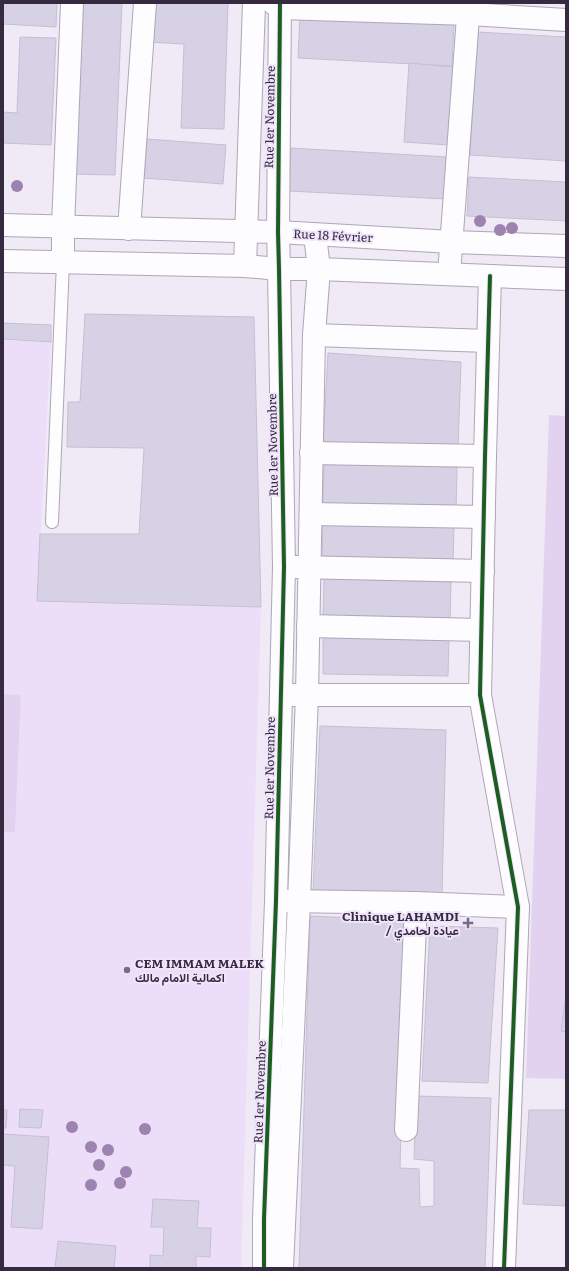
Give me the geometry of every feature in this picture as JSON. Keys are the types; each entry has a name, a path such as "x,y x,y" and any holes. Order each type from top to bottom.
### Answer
{"street":[{"path":"63,262 63,227 72,3"},
{"path":"129,229 145,3"},
{"name":"Rue 1er Novembre","path":"245,266 254,3"},
{"path":"278,5 469,8 566,20"},
{"name":"Rue 1er Novembre","path":"264,1268 264,1219 279,799 284,567 278,232 278,5"},
{"path":"449,274 469,8"},
{"name":"Rue 18 Février","path":"3,225 278,232 452,242 566,246"},
{"path":"282,1268 300,902 307,694 314,335 319,269 315,235"},
{"path":"3,261 245,266 279,269 319,269 566,279"},
{"path":"490,276 480,695 518,907 504,1268"},
{"path":"314,335 488,341"},
{"path":"311,453 485,456"},
{"path":"311,514 484,517"},
{"path":"284,567 483,571"},
{"path":"308,626 481,630"},
{"path":"281,694 480,695"},
{"path":"279,799 303,799"},
{"path":"276,901 416,903 518,907"},
{"path":"406,1130 416,903"}],"lane":[{"path":"52,522 63,262"}],"shaded area":[{"name":"CEM IMMAM MALEK اكمالية الامام مالك","path":"3,340 51,342 37,601 261,607 241,1268 196,1268 196,1256 210,1256 211,1229 197,1228 198,1201 153,1199 151,1227 164,1227 163,1256 150,1255 150,1268 3,1268 3,1165 15,1166 12,1227 42,1229 49,1137 3,1134 3,1128 6,1128 7,1111 3,1110 3,832 15,832 21,695 3,694","holes":["20,1109 42,1110 41,1128 19,1127"]},
{"path":"549,415 566,416 566,1079 526,1078"},
{"path":"3,694 21,695 15,832 3,832"}],"building":[{"path":"3,3 57,3 56,27 3,24"},
{"path":"75,3 122,3 115,175 69,174"},
{"path":"150,3 228,3 224,129 181,128 184,44 148,42"},
{"path":"300,15 454,23 452,66 298,58"},
{"path":"477,32 566,37 566,161 470,155"},
{"path":"20,37 56,38 51,145 3,143 3,112 17,113"},
{"path":"409,63 453,67 448,145 404,142"},
{"path":"147,139 226,145 223,184 144,178"},
{"path":"291,148 448,157 446,199 289,191"},
{"path":"469,177 566,182 566,221 467,216"},
{"path":"85,314 254,317 261,607 37,601 40,534 139,534 144,448 67,447 68,402 80,402"},
{"path":"3,323 51,325 51,342 3,339"},
{"path":"328,353 461,362 458,448 323,445"},
{"path":"324,464 457,467 456,513 323,509"},
{"path":"323,520 454,523 453,564 322,561"},
{"path":"324,578 451,582 450,622 323,618"},
{"path":"323,637 449,639 448,676 323,674"},
{"path":"320,726 446,730 442,895 313,893"},
{"path":"310,916 406,920 400,1168 419,1169 420,1207 434,1206 434,1161 414,1159 416,1096 491,1098 485,1268 299,1268"},
{"path":"430,926 498,928 488,1083 422,1081"},
{"path":"566,1002 566,1032 561,1031"},
{"path":"20,1109 43,1110 41,1128 19,1127"},
{"path":"3,1110 7,1110 6,1128 3,1128"},
{"path":"529,1110 566,1110 566,1206 523,1204"},
{"path":"3,1134 49,1137 42,1229 11,1227 15,1166 3,1165"},
{"path":"153,1199 199,1201 197,1228 211,1228 210,1257 196,1256 196,1268 150,1268 150,1255 163,1256 164,1227 151,1227"},
{"path":"58,1241 116,1246 114,1268 55,1268"}],"cycle path":[{"path":"264,1268 264,1219 276,901 284,567 278,232 280,3"},
{"path":"490,276 480,695 518,907 504,1268"}],"place":[{"name":"Clinique LAHAMDI / عيادة لحامدي","path":"468,923"},
{"name":"CEM IMMAM MALEK اكمالية الامام مالك","path":"127,970"}]}
